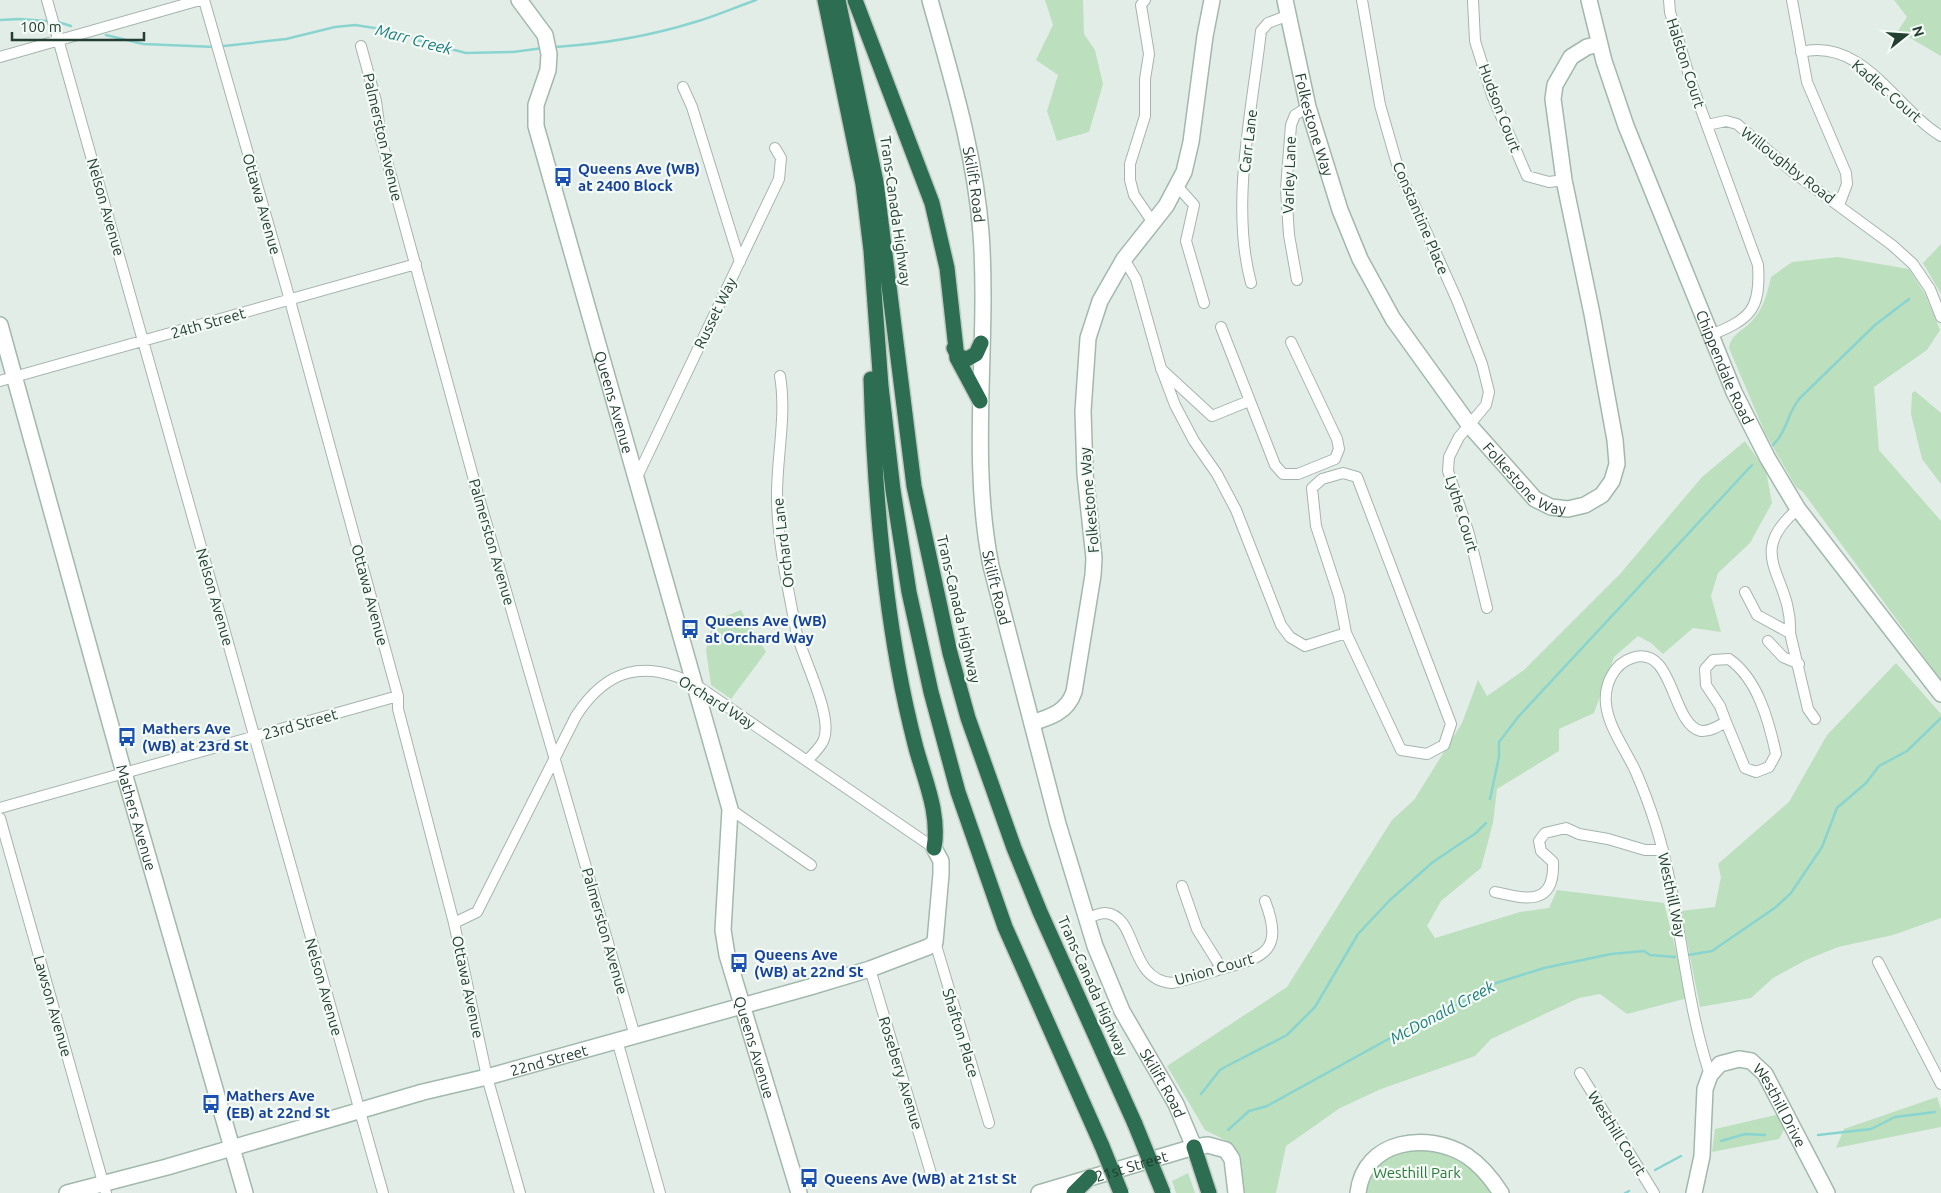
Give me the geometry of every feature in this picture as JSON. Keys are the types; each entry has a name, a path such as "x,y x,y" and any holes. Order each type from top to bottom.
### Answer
{"highway":[{"name":"Trans-Canada Highway","path":"824,0 858,158 871,250 882,394 893,490 909,592 931,692 958,792 1002,918 1032,992 1102,1146 1121,1193"},
{"name":"Trans-Canada Highway","path":"838,0 876,182 914,486 934,587 956,677 984,766 1014,848 1047,928 1135,1124 1163,1193"},
{"path":"854,0 915,155 938,226 947,268 954,348 961,369 980,401"},
{"path":"871,250 874,446 883,561 892,632 905,703 935,815 936,834 934,848"},
{"path":"954,348 958,356 968,359 976,354 981,343"},
{"path":"1194,1147 1209,1193"},
{"path":"1074,1193 1090,1177"}],"street":[{"name":"Nelson Avenue","path":"47,0 383,1193"},
{"path":"0,57 200,0"},
{"name":"Ottawa Avenue","path":"204,0 290,300 398,696 398,710 454,922 487,1077 520,1193"},
{"name":"Queens Avenue","path":"519,0 538,23 548,44 548,70 536,105 536,126 730,809 723,930 727,955 799,1193"},
{"name":"Skilift Road","path":"930,0 957,99 976,187 981,234 980,452 984,532 991,566 1058,824 1086,918 1114,994 1176,1104 1194,1147"},
{"path":"1144,0 1141,5 1149,54 1145,80 1144,116 1130,164 1130,180 1134,195 1154,224"},
{"name":"Folkestone Way","path":"1032,723 1062,710 1070,702 1074,692 1093,575 1094,558 1085,474 1084,369 1093,319 1100,300 1124,259 1154,224 1178,187 1192,142 1205,36 1212,0"},
{"name":"Folkestone Way","path":"1285,0 1308,107 1340,210 1360,260 1393,319 1470,426 1535,498 1551,507 1568,509 1585,505 1602,495 1612,482 1617,464 1615,440 1592,314 1564,180 1553,99 1555,85 1571,57 1588,47 1599,44"},
{"name":"Constantine Place","path":"1362,0 1380,106 1399,170 1440,260 1482,364 1489,392 1486,405 1470,426"},
{"name":"Hudson Court","path":"1473,0 1475,41 1492,95 1526,176 1549,182 1564,180"},
{"name":"Chippendale Road","path":"1589,0 1599,44 1626,126 1734,392 1750,425 1798,509 1941,694"},
{"name":"Halston Court","path":"1670,0 1670,12 1691,82 1707,125"},
{"name":"Willoughby Road","path":"1707,125 1726,121 1737,124 1794,173 1839,205 1847,184 1846,173 1812,97 1801,52 1792,0"},
{"name":"Carr Lane","path":"1251,283 1244,259 1241,226 1242,200 1261,31 1268,23 1289,16"},
{"name":"Palmerston Avenue","path":"361,46 376,101 381,138 477,490 634,1036"},
{"name":"Kadlec Court","path":"1801,52 1815,49 1839,53 1849,58 1866,69 1941,136"},
{"path":"683,87 692,107 740,262"},
{"name":"Varley Lane","path":"1296,280 1289,234 1286,180 1290,125 1295,115 1308,107"},
{"path":"1707,125 1758,265 1759,281 1758,295 1744,320 1711,335"},
{"name":"Russet Way","path":"637,478 779,179 781,158 775,148"},
{"path":"1178,187 1194,204 1186,241 1204,303"},
{"path":"1839,205 1892,245 1913,264 1930,289 1941,317"},
{"path":"1124,259 1136,279 1161,368 1175,405 1194,441 1217,474 1236,510 1281,625 1290,638 1305,646 1346,634"},
{"name":"24th Street","path":"0,381 416,264"},
{"name":"Mathers Avenue","path":"0,325 124,773 245,1193"},
{"path":"1221,327 1275,466 1284,474 1298,474 1335,459 1338,449 1336,439 1291,342"},
{"path":"1161,368 1212,416 1249,401"},
{"name":"Orchard Lane","path":"780,376 784,399 777,461 777,504 784,572 798,641 826,721 824,740 808,760"},
{"name":"Lythe Court","path":"1470,426 1459,438 1449,457 1448,471 1469,534 1487,608"},
{"path":"1343,474 1357,477 1451,724 1444,745 1428,754 1401,750 1346,634 1339,596 1316,526 1312,488 1322,479 1343,474"},
{"path":"1798,509 1781,524 1772,542 1775,569 1783,588 1791,620 1790,633 1799,664 1808,709 1815,719"},
{"path":"1745,592 1757,615 1790,633"},
{"path":"1768,641 1784,658 1799,664"},
{"name":"Westhill Way","path":"1710,1075 1697,1033 1663,850 1642,788 1611,723 1605,701 1609,682 1620,665 1630,658 1642,656 1660,666 1692,726 1706,731 1726,722"},
{"path":"1721,658 1734,662 1759,698 1774,748 1775,759 1773,763 1765,770 1756,772 1745,768 1726,722 1720,706 1704,680 1707,665 1713,660 1721,658"},
{"name":"Orchard Way","path":"454,922 476,912 555,756 588,697 612,678 631,672 652,671 679,676 696,685 934,848"},
{"name":"23rd Street","path":"0,808 398,696"},
{"path":"730,809 811,865"},
{"name":"Lawson Avenue","path":"0,818 105,1188"},
{"path":"1495,892 1529,899 1538,897 1546,890 1554,871 1553,862 1541,850 1539,841 1545,833 1551,830 1566,828 1579,834 1608,839 1645,850 1663,850"},
{"path":"934,848 940,861 941,874 935,942"},
{"path":"1182,886 1197,929 1222,969"},
{"name":"Union Court","path":"1086,918 1104,913 1118,919 1125,927 1146,972 1160,981 1178,982 1254,960 1267,949 1272,938 1273,927 1265,901"},
{"name":"22nd Street","path":"67,1193 105,1188 360,1110 487,1077 870,969 928,948 935,942"},
{"name":"Shafton Place","path":"935,942 989,1123"},
{"path":"1878,962 1941,1084"},
{"name":"Rosebery Avenue","path":"870,969 932,1177"},
{"path":"617,1040 660,1193"},
{"name":"Westhill Drive","path":"1710,1075 1726,1061 1739,1059 1751,1061 1759,1066 1770,1081 1827,1193"},
{"name":"Westhill Court","path":"1580,1073 1654,1193"},
{"path":"1694,1193 1702,1156 1705,1089 1710,1075"},
{"path":"1358,1193 1363,1173 1378,1154 1400,1144 1421,1142 1442,1145 1466,1156 1487,1173 1501,1193"},
{"path":"1194,1147 1208,1145 1226,1150 1232,1159 1236,1193"},
{"name":"21st Street","path":"1039,1193 1194,1147"}],"green space":[{"path":"1045,0 1083,0 1084,34 1095,50 1103,84 1089,132 1057,141 1047,111 1058,75 1036,60 1053,25"},
{"path":"1894,0 1941,0 1941,56 1898,31 1907,17"},
{"path":"1941,244 1941,294 1923,263"},
{"path":"1838,257 1909,269 1925,294 1940,330 1927,350 1874,387 1879,450 1941,521 1941,680 1803,492 1796,487 1765,433 1729,348 1732,339 1752,321 1762,306 1771,277 1792,262"},
{"path":"1915,391 1941,413 1941,484 1922,459 1911,414 1912,393"},
{"path":"1745,441 1766,471 1772,503 1750,543 1718,573 1711,596 1721,632 1693,628 1663,654 1651,643 1638,636 1614,657 1594,713 1559,729 1559,751 1497,789 1493,823 1481,868 1441,901 1427,926 1435,938 1520,912 1549,908 1557,890 1664,903 1688,998 1627,1014 1600,994 1579,998 1491,1039 1475,1056 1381,1089 1340,1108 1286,1146 1276,1193 1243,1193 1238,1161 1231,1143 1205,1130 1167,1066 1287,987 1392,820 1414,800 1462,723 1478,680 1487,696 1524,670 1620,574 1702,477"},
{"path":"741,610 766,652 731,699 711,685 706,650 713,621"},
{"path":"1896,663 1941,714 1941,918 1893,935 1838,947 1806,960 1773,978 1751,998 1700,1007 1681,911 1715,907 1721,877 1718,864 1789,802 1827,735"},
{"path":"1937,1097 1941,1109 1941,1127 1836,1148 1844,1129"},
{"path":"1780,1114 1786,1126 1779,1139 1712,1152 1715,1129"},
{"name":"Westhill Park","path":"1416,1149 1440,1154 1460,1162 1477,1175 1492,1193 1365,1193 1371,1175 1376,1168 1398,1153"},
{"path":"1188,1173 1195,1193 1176,1193 1172,1181"}],"waterway":[{"name":"Marr Creek","path":"555,47 590,44 661,31 703,20 756,0"},
{"name":"Marr Creek","path":"0,20 47,21"},
{"name":"Marr Creek","path":"58,22 71,26"},
{"name":"Marr Creek","path":"224,46 286,39 335,27 355,25 394,31 420,41 466,53 513,52 543,48"},
{"name":"Marr Creek","path":"106,35 143,44 215,47"},
{"path":"1773,445 1782,433 1792,410 1800,398 1875,325 1909,299"},
{"path":"1490,799 1499,757 1499,742 1519,716 1752,465"},
{"name":"McDonald Creek","path":"1688,955 1712,951 1776,907 1791,893 1822,847 1837,808 1866,783 1879,766 1907,751 1941,718"},
{"path":"1201,1094 1220,1070 1287,1035 1315,1007 1358,934 1390,900 1433,862 1476,833 1486,823"},
{"name":"McDonald Creek","path":"1228,1130 1249,1111 1267,1106 1432,1015 1461,1003 1493,984 1544,968 1611,954 1644,951 1650,955 1675,957"},
{"path":"1818,1135 1871,1129 1895,1117 1935,1112"},
{"path":"1721,1141 1745,1134 1765,1135"},
{"path":"1655,1170 1681,1156"},
{"path":"1625,1193 1629,1191"}],"place":[{"name":"Queens Ave (WB) at 2400 Block","path":"563,177"},
{"name":"Queens Ave (WB) at Orchard Way","path":"690,629"},
{"name":"Mathers Ave (WB) at 23rd St","path":"127,737"},
{"name":"Queens Ave (WB) at 22nd St","path":"739,963"},
{"name":"Mathers Ave (EB) at 22nd St","path":"211,1104"},
{"name":"Queens Ave (WB) at 21st St","path":"809,1178"}]}
